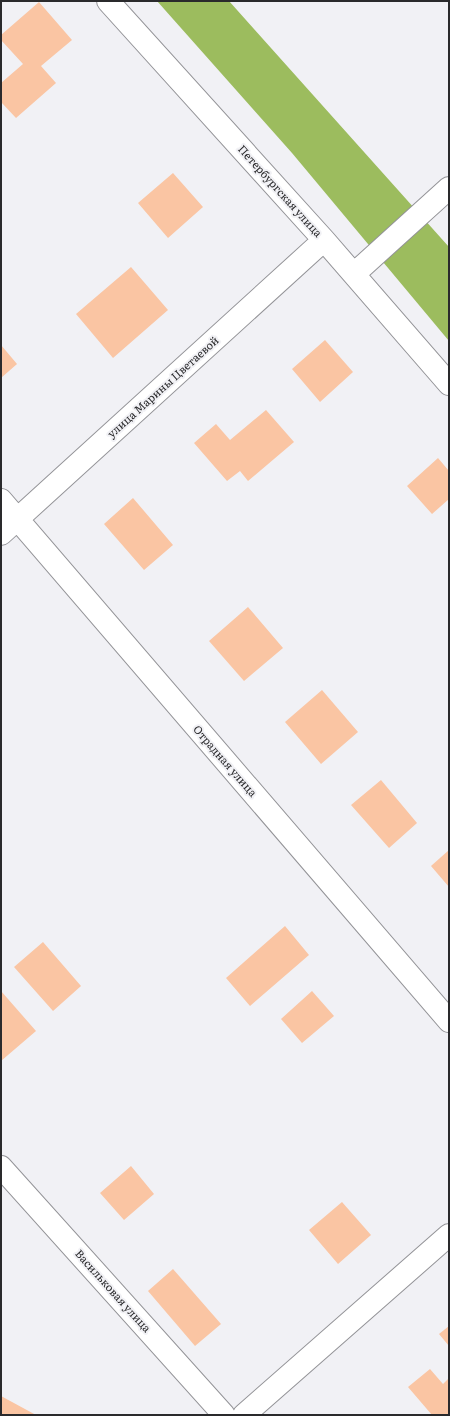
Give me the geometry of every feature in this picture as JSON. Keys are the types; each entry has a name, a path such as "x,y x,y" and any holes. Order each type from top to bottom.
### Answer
{"street":[{"name":"Петербургская улица","path":"108,1 324,240 449,384"},
{"path":"354,274 449,188"},
{"name":"улица Марины Цветаевой","path":"1,534 324,240"},
{"name":"Отрадная улица","path":"1,500 449,1021"},
{"name":"Васильковая улица","path":"1,1167 224,1415"},
{"path":"244,1415 449,1235"}],"green space":[{"path":"157,1 229,1 449,247 449,341 292,153"}],"building":[{"path":"39,2 72,40 41,66 56,83 16,118 1,102 1,83 23,64 1,40 1,35"},
{"path":"173,173 203,207 168,238 138,203"},
{"path":"131,267 168,310 113,358 76,314"},
{"path":"325,340 353,372 320,402 292,369"},
{"path":"1,345 17,364 1,378"},
{"path":"266,410 294,442 248,481 240,471 227,481 194,443 216,424 230,440"},
{"path":"438,458 449,471 449,499 432,514 407,486"},
{"path":"133,498 173,545 144,570 104,524"},
{"path":"248,607 283,648 244,681 209,641"},
{"path":"322,690 358,732 321,764 285,722"},
{"path":"381,780 417,823 389,848 351,805"},
{"path":"449,850 449,887 431,866"},
{"path":"285,926 309,955 250,1006 226,978"},
{"path":"43,942 81,986 53,1011 14,967"},
{"path":"1,991 36,1031 1,1061"},
{"path":"312,991 334,1016 302,1043 281,1019"},
{"path":"131,1166 154,1194 124,1220 100,1193"},
{"path":"342,1202 371,1235 338,1264 309,1230"},
{"path":"173,1269 221,1324 195,1346 148,1291"},
{"path":"449,1326 449,1346 439,1334"},
{"path":"430,1369 443,1384 449,1378 449,1415 432,1415 408,1387"},
{"path":"1,1396 36,1415 1,1415"}]}
